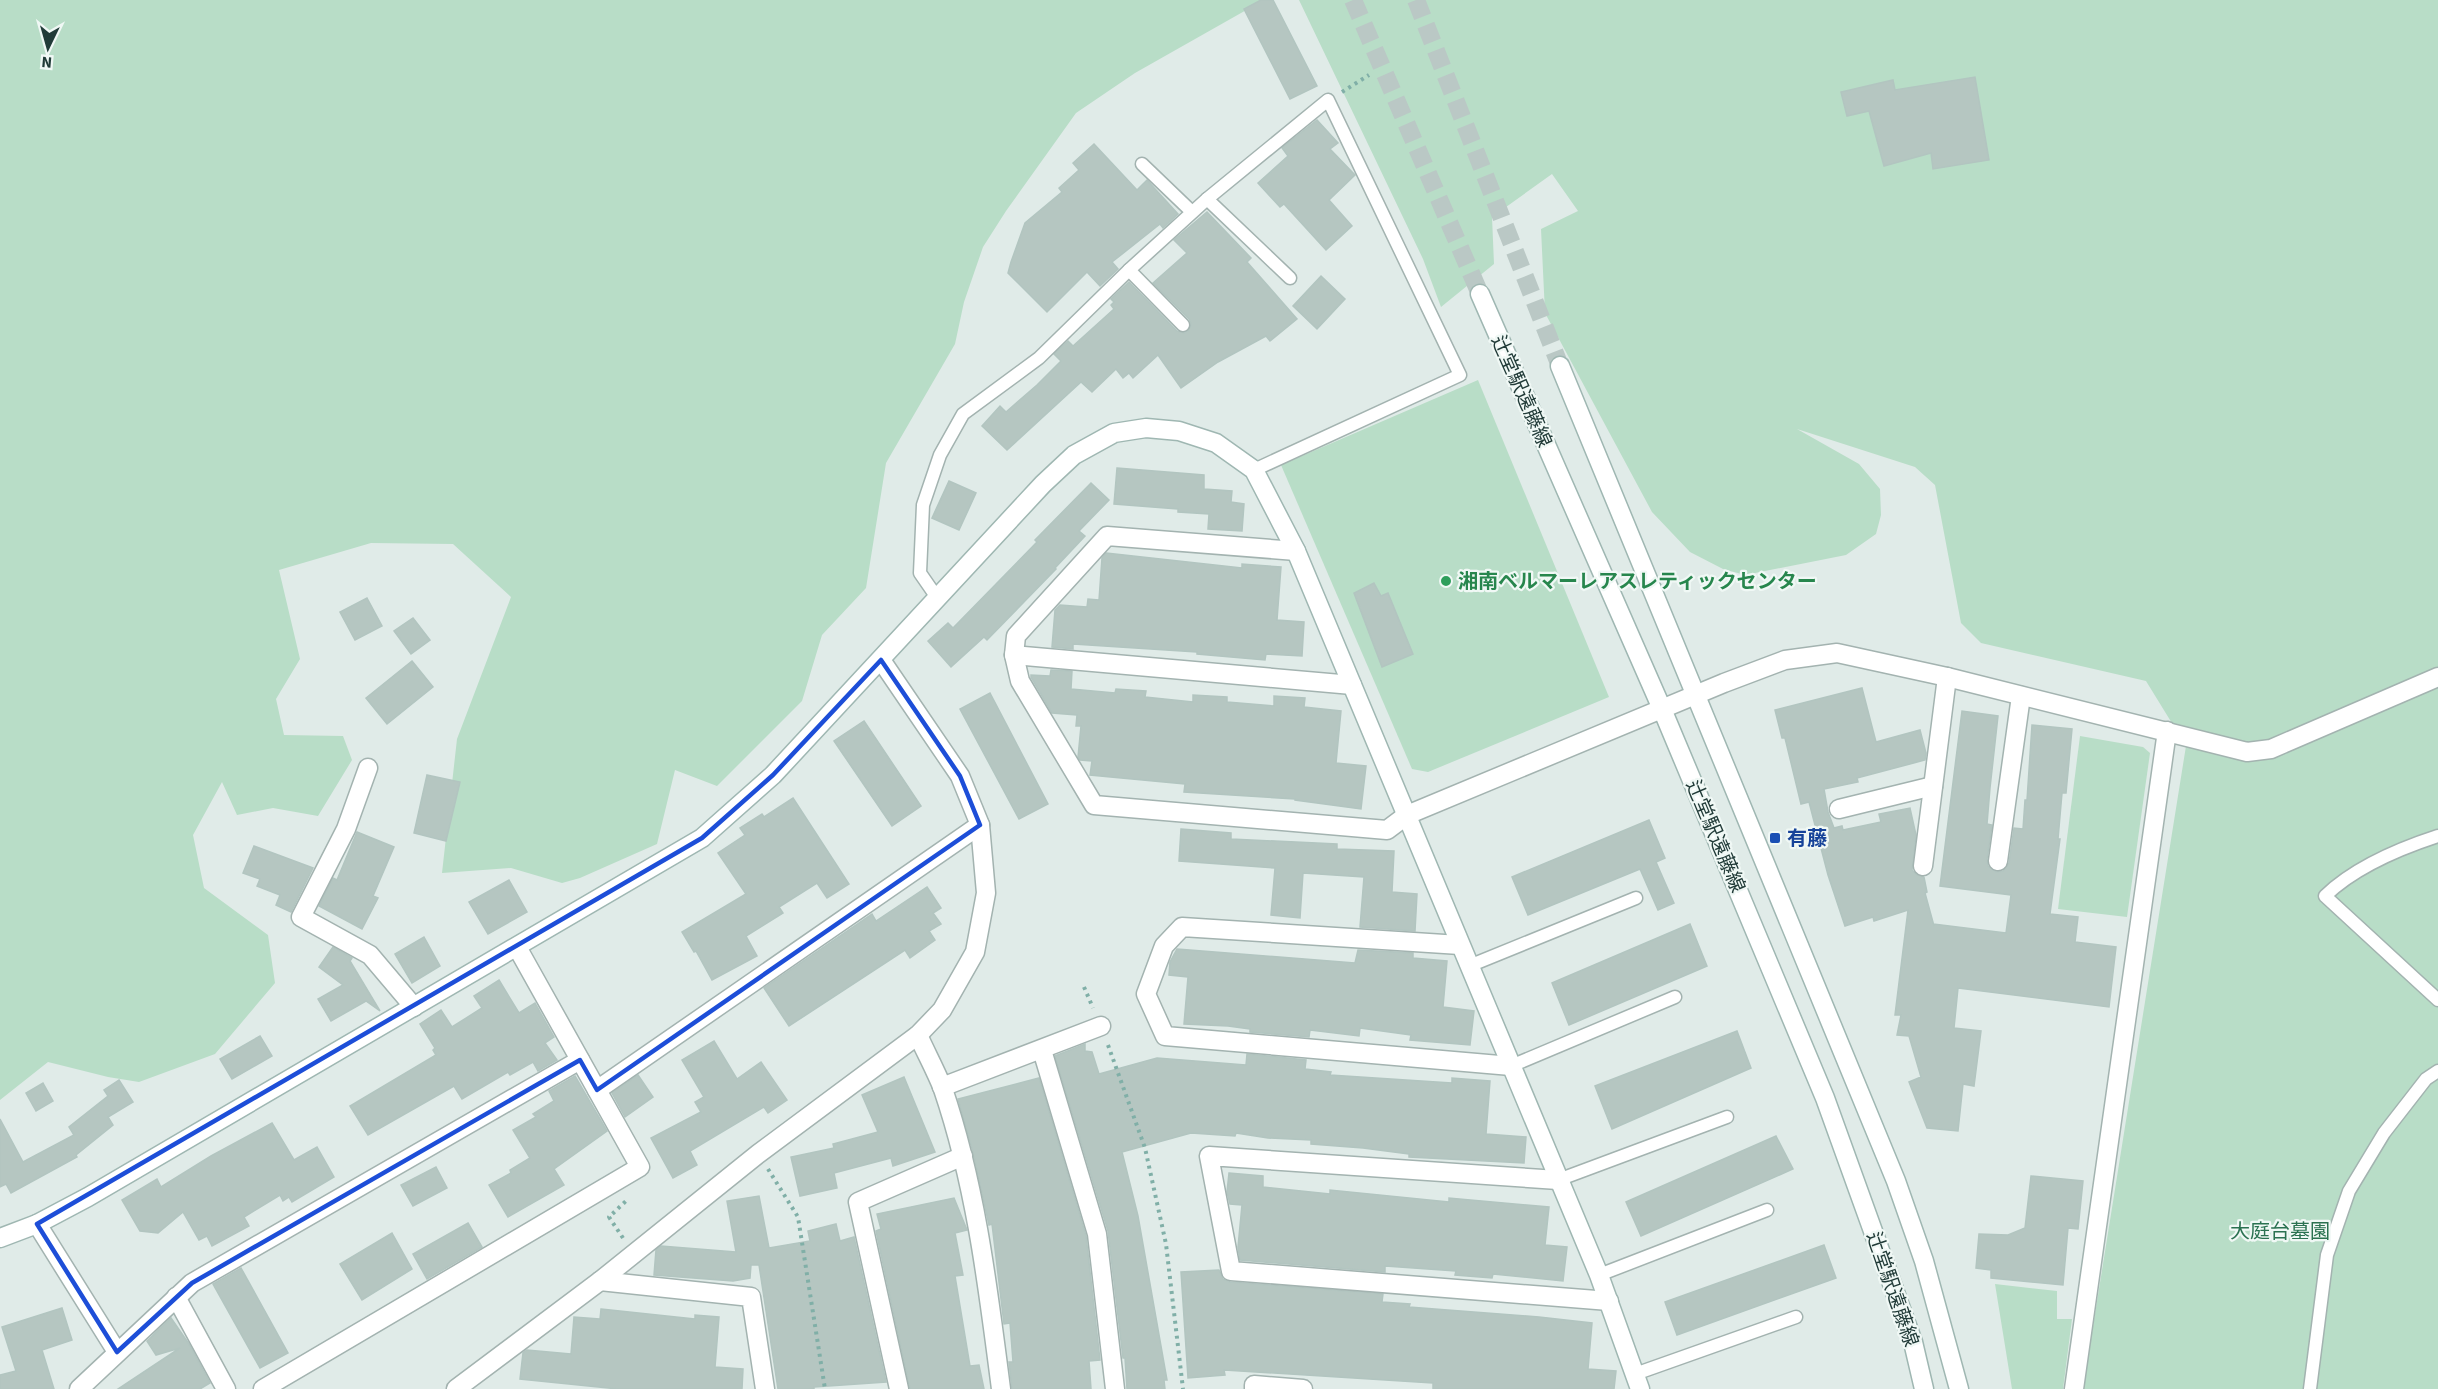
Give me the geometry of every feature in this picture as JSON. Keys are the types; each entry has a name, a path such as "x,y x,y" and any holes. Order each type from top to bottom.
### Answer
{"street":[{"name":"辻堂駅遠藤線","path":"1480,294 1662,709 1825,1098 1913,1342 1924,1389"},
{"name":"辻堂駅遠藤線","path":"1560,366 1896,1181 1924,1261 1959,1389"},
{"path":"0,1238 37,1224 702,838 773,774 1043,484 1074,455 1114,433 1146,428 1179,431 1216,444 1254,470 1296,551 1599,1275 1637,1382"},
{"path":"1296,551 1107,536 1016,636 1014,655 1020,681 1094,805 1387,830 1407,815 1785,660 1837,653 1947,676 2247,752 2271,749 2438,677"},
{"path":"1014,655 1352,685"},
{"path":"456,1389 600,1281 758,1154 918,1035 942,1010 975,952 986,893 980,825 960,776 881,660"},
{"path":"1923,866 1947,676"},
{"path":"1998,861 2021,696"},
{"path":"2074,1389 2167,731"},
{"path":"368,768 345,829 301,917 370,955 414,1007"},
{"path":"1839,809 1933,786"},
{"path":"597,1090 980,825"},
{"path":"1460,945 1182,927 1164,946 1146,994 1165,1036 1510,1066"},
{"path":"262,1389 640,1167 517,947"},
{"path":"942,1087 1101,1026"},
{"path":"918,1035 942,1087 963,1156 984,1258 1001,1389"},
{"path":"1042,1050 1097,1234 1115,1389"},
{"path":"79,1389 176,1297 202,1277 580,1060"},
{"path":"899,1389 858,1202 963,1156"},
{"path":"1558,1180 1209,1156 1231,1271 1608,1301"},
{"path":"37,1224 117,1352"},
{"path":"600,1281 751,1297 765,1389"},
{"path":"176,1297 226,1389"},
{"path":"1254,1389 1254,1385 1303,1389"}],"lane":[{"path":"938,598 920,573 923,505 940,455 963,414 1039,358 1192,212 1328,100 1461,375 1254,470"},
{"path":"1142,164 1192,212"},
{"path":"1207,199 1290,278"},
{"path":"1129,270 1183,326"},
{"path":"2438,836 2410,845 2376,861 2338,884 2325,897 2438,1000"},
{"path":"1469,966 1636,898"},
{"path":"1510,1066 1675,997"},
{"path":"2310,1389 2327,1256 2349,1191 2384,1134 2426,1079 2438,1071"},
{"path":"1558,1180 1727,1117"},
{"path":"1599,1275 1767,1210"},
{"path":"1637,1382 1796,1317"}],"path":[{"path":"1328,100 1369,75"},
{"path":"1084,987 1101,1026 1145,1148 1166,1244 1183,1389"},
{"path":"769,1171 798,1217 825,1389"},
{"path":"633,1195 609,1217 633,1254"}],"highlighted area":[{"path":"881,660 960,776 980,825 597,1090 580,1060 192,1283 117,1352 37,1224 702,838 773,775"}],"green space":[{"path":"0,0 1264,0 1135,73 1076,113 983,247 964,302 955,344 886,463 866,588 822,635 802,701 717,786 675,770 657,844 580,878 562,883 511,868 442,873 457,739 511,597 453,544 371,543 279,570 300,659 276,699 284,735 343,736 352,760 318,816 273,808 237,815 222,782 193,835 204,888 268,935 275,983 215,1054 139,1082 48,1062 0,1100"},
{"name":"大庭台墓園","path":"1299,0 2438,0 2438,1389 2083,1389 2186,746 2146,681 1981,643 1961,623 1935,485 1915,467 1797,429 1859,464 1880,489 1881,515 1876,534 1846,555 1745,575 1723,569 1690,552 1652,512 1545,313 1541,229 1578,211 1552,174 1492,217 1494,264 1441,307 1423,259"},
{"name":"湘南ベルマーレアスレティックセンター","path":"1478,380 1609,697 1428,772 1412,769 1281,465"},
{"path":"2080,736 2143,747 2150,753 2127,917 2058,909"},
{"path":"1995,1284 2057,1291 2057,1319 2072,1319 2063,1389 2012,1389"}],"building":[{"path":"1261,0 1273,0 1317,86 1290,99 1244,9"},
{"path":"1975,77 1989,160 1933,169 1931,153 1884,166 1869,111 1847,116 1841,92 1893,80 1895,90"},
{"path":"1317,120 1338,143 1330,149 1355,175 1329,200 1352,226 1326,250 1284,204 1280,207 1258,183 1288,156 1282,148"},
{"path":"1094,144 1137,190 1147,180 1178,214 1163,228 1160,224 1112,262 1118,269 1100,286 1087,272 1047,312 1008,273 1011,262 1025,223 1062,192 1059,188 1079,170 1073,163"},
{"path":"1207,212 1251,258 1247,262 1297,319 1270,341 1266,336 1218,362 1181,388 1158,355 1133,378 1129,373 1123,378 1116,369 1092,392 1081,382 1007,450 982,426 1000,406 1006,412 1037,385 1061,361 1054,354 1068,341 1073,346 1114,309 1111,305 1114,302 1111,299 1129,282 1177,331 1184,333 1189,330 1191,324 1189,319 1153,283 1187,253 1174,240"},
{"path":"1321,276 1345,299 1317,329 1293,306"},
{"path":"1117,468 1204,475 1204,489 1232,491 1231,502 1244,504 1242,531 1208,529 1209,514 1114,504"},
{"path":"949,481 976,493 959,530 932,518"},
{"path":"1091,483 1109,500 1079,531 1085,536 987,640 984,637 951,667 928,641 948,623 953,628"},
{"path":"1106,553 1242,568 1242,564 1281,567 1277,620 1304,622 1302,656 1266,654 1265,660 1197,654 1197,652 1073,644 1073,649 1052,647 1055,610 1060,605 1087,607 1088,599 1099,600 1102,558"},
{"path":"1374,583 1381,596 1388,593 1413,654 1382,667 1354,593"},
{"path":"367,598 382,626 355,640 340,612"},
{"path":"413,618 430,640 411,654 394,631"},
{"path":"412,661 433,687 387,724 366,698"},
{"path":"1051,670 1072,671 1071,689 1115,693 1116,689 1146,691 1145,697 1193,702 1193,695 1227,697 1227,702 1274,706 1274,696 1305,698 1304,707 1341,711 1336,763 1366,766 1361,809 1295,799 1184,792 1185,784 1090,775 1092,761 1080,760 1078,757 1081,726 1076,726 1077,715 1052,713 1031,677 1031,675 1050,676"},
{"path":"1862,688 1876,742 1920,730 1926,753 1925,760 1857,778 1858,782 1824,789 1828,812 1834,828 1842,826 1843,830 1881,822 1879,814 1910,808 1916,835 1912,870 1924,877 1927,892 1925,893 1934,926 1934,924 2006,933 2011,895 1940,886 1962,711 1998,716 1987,824 1992,825 1988,866 1996,872 2003,871 2009,863 2014,828 2023,829 2032,725 2072,729 2066,793 2062,793 2058,839 2060,839 2050,914 2078,917 2075,942 2116,947 2109,1007 1958,988 1954,1028 1981,1031 1974,1086 1963,1084 1958,1131 1927,1128 1909,1082 1921,1077 1909,1036 1897,1035 1901,1015 1895,1015 1908,910 1874,921 1873,917 1845,926 1828,875 1809,802 1801,804 1785,738 1782,738 1775,710"},
{"path":"990,693 1048,804 1019,819 960,709"},
{"path":"864,721 921,806 892,826 834,741"},
{"path":"427,775 460,782 446,841 414,833"},
{"path":"793,798 849,884 827,898 817,883 779,907 783,913 746,936 757,956 712,980 696,951 694,952 682,932 746,894 718,853 745,835 740,828 762,814 764,817"},
{"path":"1649,820 1665,858 1656,862 1674,903 1658,910 1640,869 1528,915 1512,877"},
{"path":"1181,829 1231,833 1231,839 1337,844 1337,849 1394,851 1392,892 1417,894 1415,931 1360,927 1364,877 1303,873 1300,918 1271,915 1275,868 1179,861"},
{"path":"357,832 394,847 373,896 378,898 362,929 319,906 333,878 337,880"},
{"path":"254,846 313,868 291,912 276,905 280,895 257,886 260,879 243,873"},
{"path":"509,880 527,912 488,934 469,902"},
{"path":"927,887 941,908 933,913 941,924 929,931 935,940 910,958 905,950 789,1026 764,988 872,914 876,921"},
{"path":"1690,924 1707,966 1569,1025 1552,983"},
{"path":"424,937 440,966 412,983 395,954"},
{"path":"333,947 352,958 350,961 380,1011 366,1001 331,1021 318,999 343,985 319,967"},
{"path":"1177,949 1355,963 1358,950 1413,953 1413,958 1447,961 1443,1007 1474,1011 1470,1045 1410,1040 1411,1035 1360,1028 1359,1036 1310,1030 1309,1037 1250,1032 1250,1029 1228,1026 1184,1024 1188,977 1169,975 1170,962"},
{"path":"499,980 519,1013 535,1003 554,1037 545,1043 557,1060 538,1071 533,1062 510,1075 508,1072 462,1099 454,1086 368,1135 350,1106 436,1055 433,1050 435,1048 420,1024 441,1010 452,1027 482,1008 474,996"},
{"path":"1737,1031 1751,1068 1612,1129 1595,1086"},
{"path":"260,1036 272,1056 232,1079 220,1059"},
{"path":"714,1041 737,1079 761,1062 787,1100 768,1113 764,1107 690,1151 697,1165 673,1178 651,1138 701,1112 695,1102 704,1097 682,1060"},
{"path":"1085,1044 1085,1051 1092,1052 1099,1074 1157,1058 1246,1065 1247,1054 1306,1060 1305,1069 1331,1072 1330,1075 1452,1083 1452,1078 1490,1081 1486,1134 1526,1137 1524,1163 1409,1157 1409,1154 1311,1144 1311,1140 1268,1138 1236,1133 1235,1136 1191,1133 1122,1152 1138,1216 1167,1380 1164,1380 1165,1389 1127,1389 1108,1231 1055,1056"},
{"path":"638,1075 653,1097 625,1117 612,1093"},
{"path":"575,1076 607,1131 554,1169 564,1185 508,1217 489,1185 511,1173 510,1170 530,1158 513,1130 536,1117 533,1114 554,1101 549,1091"},
{"path":"904,1077 935,1152 893,1166 891,1158 834,1173 837,1188 800,1196 791,1157 834,1148 833,1144 878,1132 862,1095"},
{"path":"1039,1078 1086,1236 1100,1360 1089,1361 1091,1389 1012,1389 1009,1362 1013,1362 1010,1323 1004,1324 992,1224 989,1225 973,1152 958,1099"},
{"path":"119,1080 133,1102 108,1117 113,1125 76,1155 77,1157 11,1193 6,1184 0,1187 0,1119 23,1162 74,1135 69,1127 108,1096 104,1090"},
{"path":"43,1083 53,1101 36,1111 26,1093"},
{"path":"272,1123 294,1160 317,1147 334,1177 292,1202 289,1197 283,1201 280,1195 244,1217 249,1226 212,1246 207,1236 199,1240 183,1212 158,1233 140,1231 122,1200 157,1179 161,1187 211,1156"},
{"path":"1776,1136 1793,1169 1641,1236 1626,1202"},
{"path":"436,1167 447,1188 413,1206 401,1185"},
{"path":"1229,1173 1263,1176 1263,1187 1330,1194 1330,1190 1449,1202 1449,1198 1549,1207 1545,1245 1567,1247 1563,1281 1493,1274 1492,1278 1455,1275 1456,1271 1385,1266 1385,1272 1240,1260 1238,1247 1242,1205 1230,1204 1227,1192"},
{"path":"2031,1176 2083,1181 2078,1229 2068,1228 2063,1285 1991,1278 1991,1270 1976,1268 1979,1234 2008,1235 2025,1228"},
{"path":"759,1196 769,1248 810,1241 808,1231 836,1224 840,1241 854,1237 886,1382 814,1387 814,1389 778,1389 759,1265 751,1265 750,1278 733,1281 654,1275 656,1250 661,1246 736,1252 727,1201"},
{"path":"954,1198 967,1230 955,1233 963,1275 955,1276 970,1366 979,1365 984,1389 910,1389 876,1231 881,1229 877,1214"},
{"path":"468,1223 482,1247 427,1279 413,1254"},
{"path":"392,1233 412,1269 362,1300 340,1264"},
{"path":"1824,1245 1836,1278 1677,1335 1665,1302"},
{"path":"241,1268 288,1353 260,1368 213,1284"},
{"path":"1219,1270 1223,1279 1230,1282 1383,1294 1382,1302 1410,1304 1409,1307 1592,1323 1588,1369 1616,1371 1614,1389 1433,1389 1433,1383 1224,1370 1225,1375 1188,1378 1181,1272"},
{"path":"62,1308 72,1340 42,1350 54,1389 0,1389 0,1375 16,1371 2,1327"},
{"path":"601,1309 695,1319 695,1315 719,1317 715,1367 743,1369 742,1389 618,1389 520,1379 523,1353 527,1350 571,1354 574,1317 600,1319"},
{"path":"171,1318 189,1344 210,1383 200,1389 118,1389 180,1348 156,1355 147,1341"}],"tunnel":[{"path":"1353,0 1480,294"},
{"path":"1416,0 1560,366"}],"place":[{"name":"湘南ベルマーレアスレティックセンター","path":"1446,581"},
{"name":"有藤","path":"1775,838"}]}
